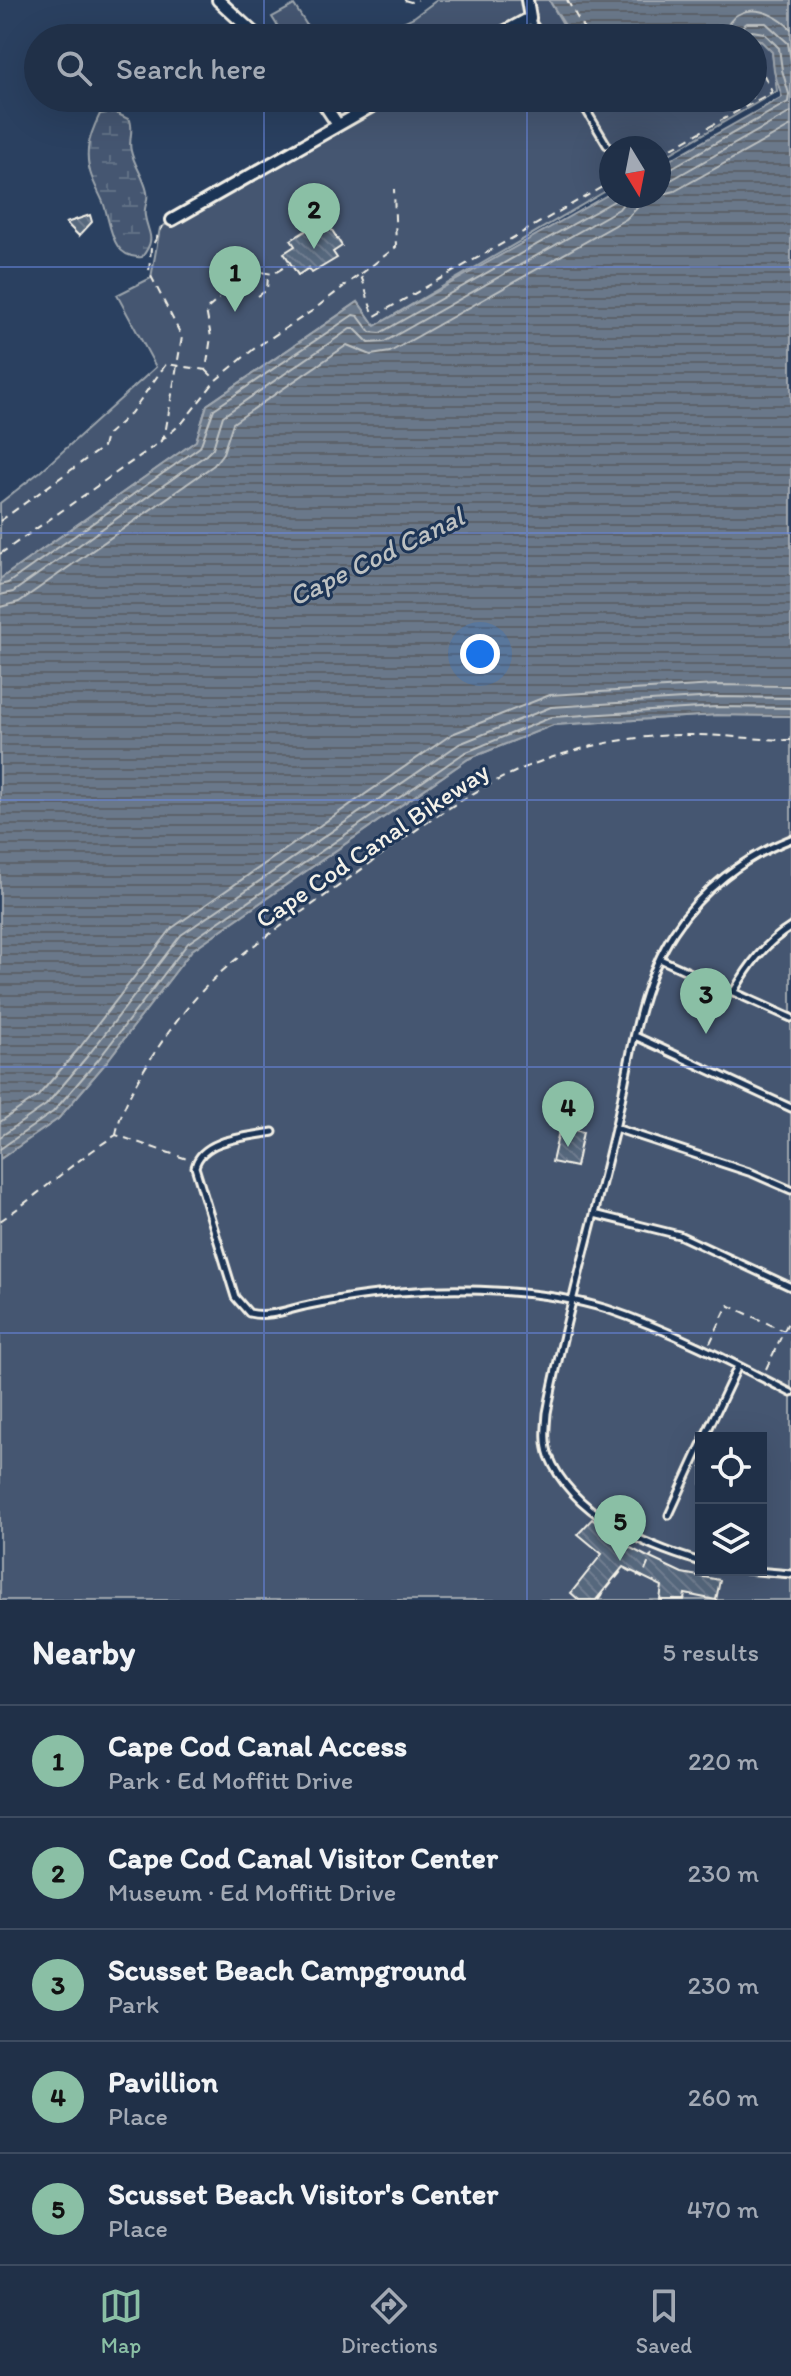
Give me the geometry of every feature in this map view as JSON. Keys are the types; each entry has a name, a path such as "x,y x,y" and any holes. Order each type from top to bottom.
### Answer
{"street":[{"path":"218,0 244,24"},
{"path":"519,24 530,18 527,0"},
{"path":"329,112 338,125"},
{"path":"172,220 361,112"}],"lane":[{"path":"530,18 534,24"},
{"path":"587,112 602,136"},
{"path":"695,1560 655,1545 589,1508 567,1484 550,1457 546,1444 547,1413 635,1036 660,959 673,933 706,893 739,866 791,839"},
{"path":"734,991 756,957 791,927"},
{"path":"660,959 791,1018"},
{"path":"635,1036 791,1108"},
{"path":"615,1128 752,1173 791,1190"},
{"path":"273,1132 221,1143 207,1150 196,1162 196,1173 235,1297 249,1313 272,1314 311,1304 403,1291 479,1291 573,1301 622,1315 791,1393"},
{"path":"594,1214 679,1235 791,1287"},
{"path":"707,1432 738,1366"},
{"path":"669,1515 695,1458"},
{"path":"767,1572 791,1574"}],"path":[{"path":"404,0 418,0"},
{"path":"567,0 581,24"},
{"path":"671,148 736,112"},
{"path":"0,554 160,442 183,422 216,380 255,348 312,311 396,247 394,189"},
{"path":"360,274 367,289 367,302 375,316 599,189"},
{"path":"160,442 168,426 182,337 149,272 155,237 160,228 172,220"},
{"path":"249,270 268,274 289,264"},
{"path":"258,296 267,290 268,274"},
{"path":"206,370 211,337 206,310 219,299"},
{"path":"0,521 103,447 106,436 131,413 166,364 206,370 216,380"},
{"name":"Cape Cod Canal Bikeway","path":"116,1135 117,1122 132,1088 178,1021 213,979 424,826 486,786 554,757 629,739 698,735 791,740"},
{"path":"0,1221 116,1135 196,1162"},
{"path":"706,1352 728,1305 784,1331"},
{"path":"762,1378 791,1316"},
{"path":"598,1600 624,1568 642,1578 655,1545"}],"green space":[{"path":"437,0 549,0 563,24 399,24"},
{"path":"294,5 306,24 276,24 272,17"},
{"path":"767,44 772,52 777,91 767,97"},
{"path":"114,112 130,120 131,151 147,192 145,213 150,240 142,257 131,256 118,246 88,164 89,140 100,114"},
{"path":"329,112 741,112 671,153 671,136 599,136 599,195 375,326 358,302 207,405 196,441 0,579 0,503 41,471 156,367 117,295 151,278 160,228 337,125"},
{"path":"716,715 791,716 791,1600 0,1600 0,1159 58,1119 104,1065 192,950 468,759 553,725"}],"water":[{"name":"Cape Cod Canal","path":"549,0 791,0 791,716 716,715 553,725 468,759 192,950 104,1065 58,1119 0,1159 0,579 196,441 207,405 358,302 375,326 599,200 599,208 671,208 671,159 755,112 767,112 767,105 782,97 772,52 767,47 767,24 564,24"}],"building":[{"path":"90,215 92,222 79,236 66,223"},
{"path":"328,224 342,246 333,252 337,258 312,273 309,268 298,275 284,253 295,246 291,240 315,225 319,230"},
{"path":"560,1127 583,1132 576,1167 552,1162"},
{"path":"592,1519 621,1543 646,1556 682,1573 720,1580 716,1600 685,1594 684,1600 660,1600 662,1586 623,1567 596,1600 579,1600 571,1593 602,1554 578,1534"}],"place":[{"name":"Cape Cod Canal Visitor Center","path":"314,249"},
{"name":"Cape Cod Canal Access","path":"235,312"},
{"name":"Scusset Beach Campground","path":"706,1034"},
{"name":"Pavillion","path":"568,1147"},
{"name":"Scusset Beach Visitor's Center","path":"620,1561"}]}
